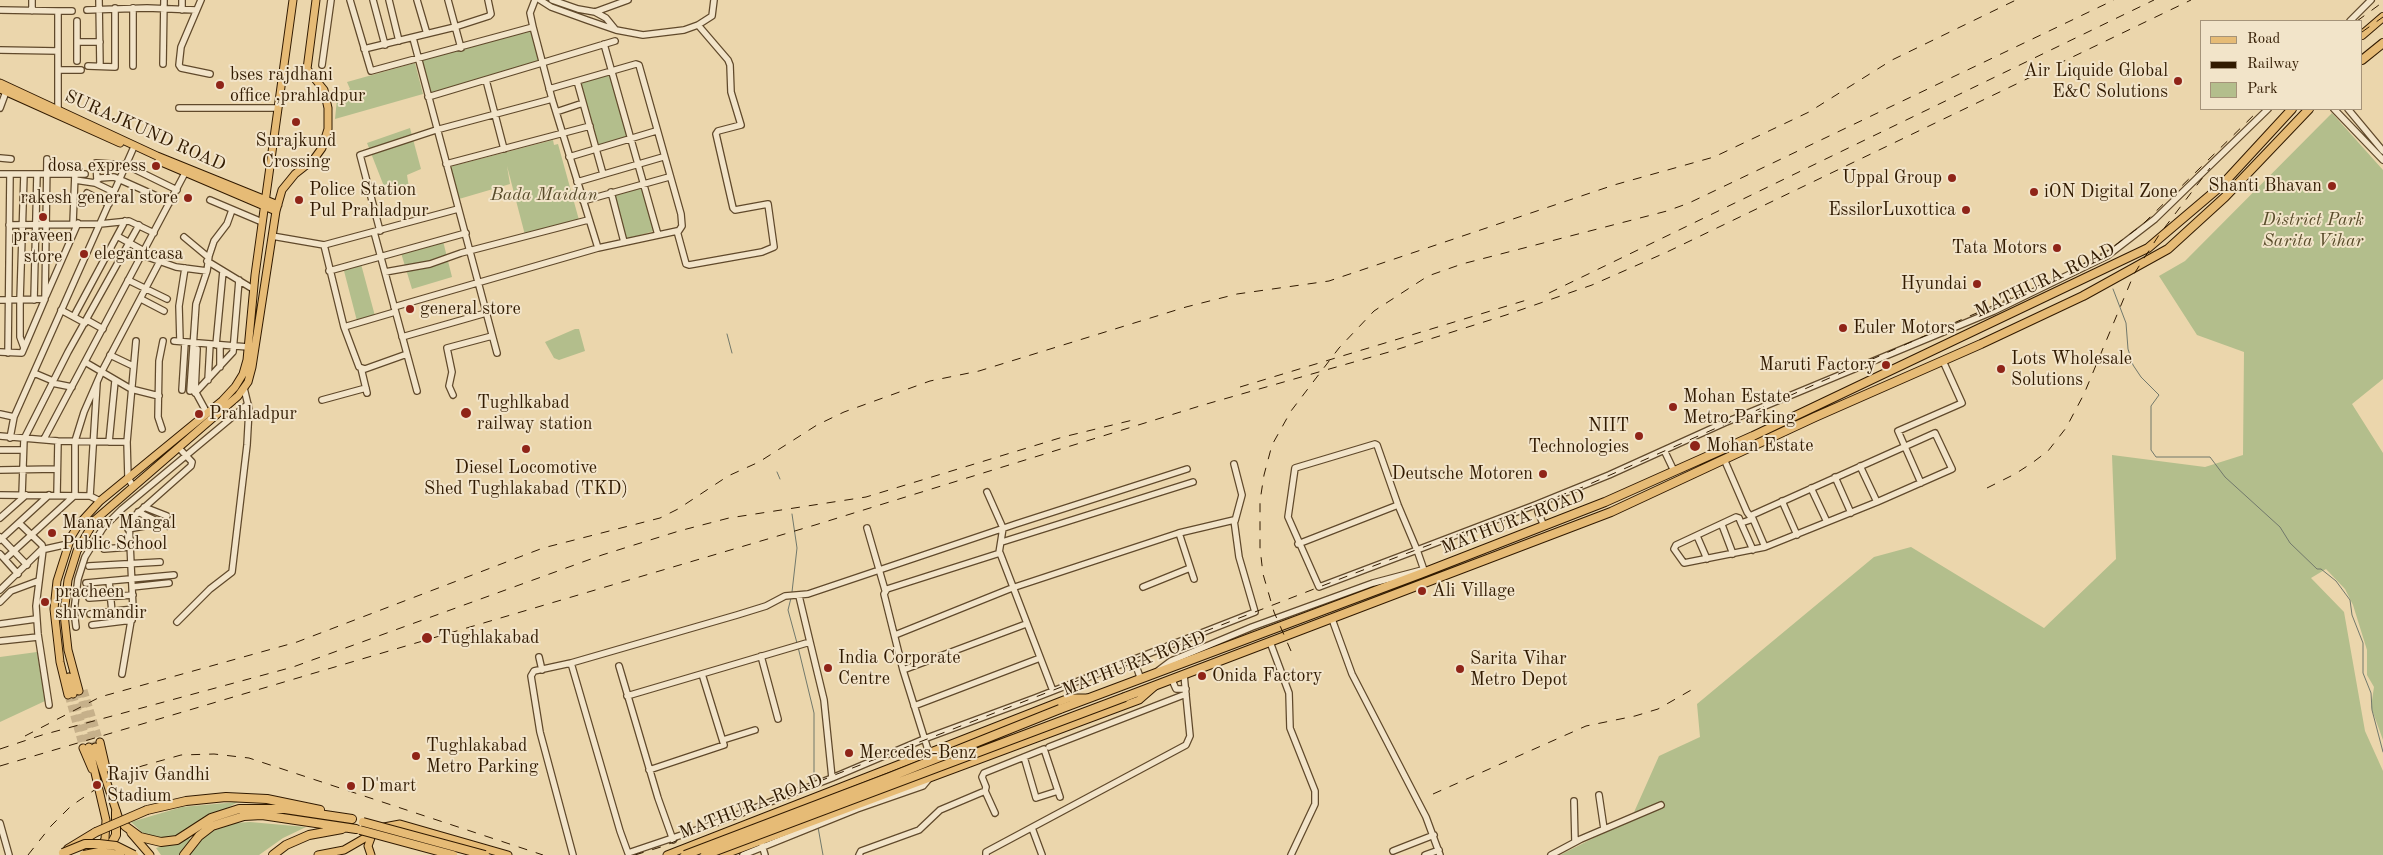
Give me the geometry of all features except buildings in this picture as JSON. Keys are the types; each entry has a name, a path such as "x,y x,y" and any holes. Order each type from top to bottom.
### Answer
{"highway":[{"path":"2363,34 2383,17"},
{"path":"2363,59 2383,43"},
{"name":"MATHURA ROAD","path":"685,855 881,780 1158,670 1425,571 1438,568 1605,502 1674,471 2148,248 2221,186 2291,110"},
{"name":"MATHURA ROAD","path":"705,855 1172,680 1611,512 2083,296 2168,249 2225,198 2308,110"},
{"path":"62,854 80,840 118,821 154,808 186,801 226,797 267,799 306,806 485,855"},
{"path":"125,826 140,837 161,842 178,840 220,814 244,808 285,809 352,819"},
{"path":"105,855 116,835 116,812"},
{"path":"184,855 199,836 212,826 244,816 262,815 356,829 453,855"},
{"path":"273,855 286,845 309,835 328,830 356,829"},
{"path":"62,854 78,846 98,844 116,846 134,855"},
{"path":"84,855 99,852 120,855"}],"main road":[{"path":"293,0 243,374 235,387 208,413 100,501 79,524 68,544 55,588 54,609 56,634 76,692 68,650 64,614 68,580 77,551 95,520 238,396 244,388 252,367 272,236 282,190 295,174 314,159 322,148 328,129 328,108 324,90 307,70 316,0"},
{"name":"SURAJKUND ROAD","path":"0,82 5,89 185,173 265,203"},
{"name":"SURAJKUND ROAD","path":"5,89 58,109 158,156 277,208"},
{"name":"MATHURA ROAD","path":"723,855 1139,700 1155,686"},
{"name":"MATHURA ROAD","path":"667,855 1069,698 1087,698"},
{"path":"90,855 102,835 101,780 92,746 107,773 101,780"},
{"path":"101,780 110,792 116,812 125,826 150,855"},
{"path":"102,798 110,792"},
{"path":"97,855 105,840 107,828 102,798"},
{"path":"777,813 783,832"},
{"path":"318,855 350,847 384,827 400,824 508,855"},
{"path":"371,855 368,842 375,832"},
{"path":"428,855 433,833"},
{"path":"714,837 718,855"}],"street":[{"path":"32,0 32,11"},
{"path":"100,0 100,66"},
{"path":"88,66 115,66 113,0"},
{"path":"147,0 147,8"},
{"path":"163,64 164,0"},
{"path":"182,0 182,10"},
{"path":"322,65 330,0"},
{"path":"350,0 371,71 533,28"},
{"path":"372,0 385,45"},
{"path":"389,0 399,41"},
{"path":"417,0 427,34"},
{"path":"448,0 461,48"},
{"path":"364,49 413,38 490,16 488,0"},
{"path":"536,0 531,10 533,28 569,157 598,248"},
{"path":"540,0 562,12 615,29 643,35 684,30 698,25 712,16 714,0"},
{"path":"552,0 578,10 595,12 606,18 615,29"},
{"path":"595,12 628,0"},
{"path":"2351,20 2371,0"},
{"path":"200,1 181,47 179,65 181,68 210,74"},
{"path":"87,10 114,8 196,10"},
{"path":"133,8 133,66"},
{"path":"0,10 72,11"},
{"path":"58,11 58,109"},
{"path":"77,21 77,61"},
{"path":"550,89 636,64 639,65 682,223 678,232 687,264 762,252 774,248 768,204 736,210 733,208 716,134 718,131 741,125 733,100 730,65 728,60 698,25"},
{"path":"413,38 417,60 471,250 497,353"},
{"path":"428,97 544,64 615,41"},
{"path":"78,42 100,42"},
{"path":"604,44 640,164 658,235"},
{"path":"0,50 58,51"},
{"path":"58,70 81,70"},
{"path":"486,80 504,149"},
{"path":"577,82 602,174"},
{"path":"0,108 5,89"},
{"path":"417,391 380,256 377,231 360,155 436,130 552,98"},
{"path":"556,112 583,103"},
{"path":"179,108 278,108"},
{"path":"1425,571 1417,550 1398,504 1375,444 1297,466 1294,470 1287,514 1298,544 1319,587 1417,550 1535,505 1994,311 2106,256 2155,219 2267,110"},
{"path":"2335,110 2383,160"},
{"path":"2349,110 2383,151"},
{"path":"446,164 563,135 590,126"},
{"path":"569,157 656,131"},
{"path":"10,438 14,417 133,149"},
{"path":"0,158 10,159"},
{"path":"577,182 663,158"},
{"path":"45,298 47,159"},
{"path":"96,181 96,162 126,165 177,190"},
{"path":"44,439 185,173"},
{"path":"0,174 47,174 75,177 96,181 114,192"},
{"path":"8,353 10,174"},
{"path":"24,174 20,300 20,337 24,348"},
{"path":"34,300 37,174"},
{"path":"75,177 85,174"},
{"path":"0,352 22,353 76,223 75,177"},
{"path":"96,181 100,178 113,177 170,202"},
{"path":"582,201 669,177"},
{"path":"612,192 624,242"},
{"path":"87,193 109,204"},
{"path":"210,200 262,222"},
{"path":"272,236 324,245 458,209"},
{"path":"208,413 193,392 196,304 207,271 208,259 214,241 227,224 232,210"},
{"path":"9,224 100,224 125,220 154,233"},
{"path":"74,316 125,220"},
{"path":"384,272 430,264 471,250 588,220"},
{"path":"0,518 24,495 24,439 139,225"},
{"path":"344,327 479,282 598,248 678,232"},
{"path":"329,271 466,233"},
{"path":"117,236 129,242 143,253 160,261 185,268 207,271"},
{"path":"184,237 223,271 253,289"},
{"path":"322,400 366,390 361,368 344,327 324,245"},
{"path":"5,560 75,495 75,441 96,381 160,261"},
{"path":"182,390 180,306 185,268"},
{"path":"208,380 215,345 223,271"},
{"path":"128,280 167,299"},
{"path":"193,392 208,380 231,355 234,346 239,280"},
{"path":"0,300 34,300 45,298"},
{"path":"141,299 164,312"},
{"path":"61,310 103,329"},
{"path":"402,337 486,313"},
{"path":"453,395 449,386 452,372 447,348 492,336"},
{"path":"133,486 128,478 127,442 136,341"},
{"path":"162,429 158,417 160,361 163,341"},
{"path":"180,342 248,347"},
{"path":"215,345 220,367"},
{"path":"361,368 407,354"},
{"path":"110,355 133,366"},
{"path":"1922,483 1898,431 1962,403 1943,361"},
{"path":"85,362 131,389 159,396"},
{"path":"34,373 53,382 72,387"},
{"path":"90,496 96,381"},
{"path":"109,442 115,381"},
{"path":"177,622 210,589 232,572 246,465 248,404 244,388"},
{"path":"76,627 74,611 78,579 94,539 114,515 248,404"},
{"path":"0,414 14,417"},
{"path":"1741,523 1782,501 1935,433 1952,469 1851,513 1765,547 1753,550 1734,554 1684,563 1674,549 1676,545 1738,517 1753,550"},
{"path":"0,436 58,441 127,442"},
{"path":"57,495 58,441"},
{"path":"122,674 133,610 129,521 191,466 192,462 179,448"},
{"path":"0,450 23,450"},
{"path":"1664,450 1674,471"},
{"path":"1724,459 1765,547"},
{"path":"571,663 622,840 628,854 673,840 820,783 924,739 1054,691 1255,612 1239,557 1235,521 1242,495 1234,464"},
{"path":"1860,466 1877,502"},
{"path":"0,470 57,469"},
{"path":"573,855 540,732 531,676 534,671 571,663 745,613 1187,469"},
{"path":"1835,477 1851,513"},
{"path":"1002,542 1193,482"},
{"path":"1812,488 1826,522"},
{"path":"987,492 1003,528 999,553 1054,691"},
{"path":"0,495 75,495 90,496 100,501"},
{"path":"27,565 1,538 48,495"},
{"path":"1782,501 1796,535"},
{"path":"1298,544 1398,504"},
{"path":"144,506 167,516"},
{"path":"128,529 164,525 138,512"},
{"path":"1538,512 1544,526"},
{"path":"895,635 1012,588 1179,533 1232,520 1235,521"},
{"path":"19,523 43,550 38,581 36,619 49,705"},
{"path":"1722,525 1734,554"},
{"path":"866,528 880,570 904,670 929,753"},
{"path":"1179,533 1194,579"},
{"path":"1697,536 1707,558"},
{"path":"0,590 43,550 68,544"},
{"path":"104,549 155,545"},
{"path":"885,590 999,553"},
{"path":"0,554 18,574"},
{"path":"89,566 160,562"},
{"path":"1143,587 1190,568"},
{"path":"86,583 174,575"},
{"path":"0,602 11,591 38,581"},
{"path":"109,581 112,612"},
{"path":"132,587 169,583"},
{"path":"89,598 133,595"},
{"path":"794,596 824,700 832,778"},
{"path":"90,614 133,610"},
{"path":"0,624 36,619"},
{"path":"1332,619 1352,674 1434,835 1439,852 1425,855"},
{"path":"92,625 132,620"},
{"path":"904,670 1026,624"},
{"path":"0,641 38,637"},
{"path":"1270,642 1289,693 1290,728 1315,791 1315,804 1291,855"},
{"path":"627,696 808,643"},
{"path":"761,656 778,719"},
{"path":"538,658 542,670"},
{"path":"914,706 1040,658"},
{"path":"1134,660 1140,677"},
{"path":"619,666 649,770 673,840"},
{"path":"649,770 722,747 723,740 702,674"},
{"path":"986,855 986,852 1186,745 1190,736 1184,675"},
{"path":"1172,680 1176,688 1186,692"},
{"path":"1048,747 1186,692"},
{"path":"723,740 755,730"},
{"path":"995,813 984,791 986,787 982,777 984,773 1024,757 1044,749 1059,794 1036,798 1024,757"},
{"path":"859,855 861,851 919,830 940,810 984,791"},
{"path":"1599,795 1604,829"},
{"path":"1574,801 1575,842"},
{"path":"1551,855 1575,842 1661,805"},
{"path":"743,855 811,827 819,820"},
{"path":"0,822 9,855"},
{"path":"711,825 714,837"},
{"path":"1032,828 1042,855"},
{"path":"1393,851 1434,835"},
{"path":"760,840 766,855"}],"green space":[{"path":"532,29 542,62 429,95 419,60"},
{"path":"415,63 423,94 335,119 337,99 350,89 347,82"},
{"path":"610,73 630,142 595,151 576,83"},
{"name":"District Park Sarita Vihar","path":"2332,113 2383,170 2383,379 2352,404 2383,453 2383,740 2371,707 2374,687 2367,675 2367,650 2353,605 2345,589 2326,569 2311,578 2344,612 2365,731 2383,771 2383,855 1560,855 1631,819 1659,756 1700,737 1697,704 1874,557 1911,547 2044,628 2116,559 2112,455 2205,467 2243,455 2244,352 2197,335 2159,276 2185,261"},
{"path":"410,128 421,169 407,175 409,188 387,194 367,143"},
{"name":"Bada Maidan","path":"553,140 554,145 558,144 579,220 525,235 507,166 510,184 459,199 449,167"},
{"path":"642,186 654,231 623,240 611,195"},
{"path":"443,241 452,277 412,289 401,253"},
{"path":"361,264 375,316 357,321 343,267"},
{"path":"579,329 585,351 559,360 554,358 545,342"},
{"path":"37,652 45,701 0,722 0,657"},
{"path":"238,802 179,835 168,838 156,838 145,835 131,822 182,807"},
{"path":"250,822 306,827 283,838 259,855 161,855 156,848 189,838 195,845 205,835 213,831 235,823"}],"waterway":[{"path":"2113,289 2126,323 2128,349 2133,365 2141,377 2159,395 2151,406 2151,450 2156,457 2210,457 2225,477 2280,527 2290,543 2317,569 2321,569 2336,581 2350,600 2352,615 2363,643 2363,673 2371,693 2372,710 2383,752"},
{"path":"727,334 732,353"},
{"path":"777,472 780,479"},
{"path":"792,514 797,548 792,592"},
{"path":"791,598 788,610 797,643"},
{"path":"798,647 814,713 814,783"},
{"path":"818,827 823,855"}],"tunnel":[{"path":"84,690 100,742"},
{"path":"79,691 95,747"},
{"path":"73,694 89,747"},
{"path":"68,695 83,748"}],"railway":[{"path":"25,736 100,697 297,642 543,548 660,518 678,509 728,476 759,462 817,425 844,412 930,381 979,371 1186,307 1237,294 1329,281 1614,185 1714,157 1809,112 1892,60 2016,0"},
{"path":"1291,651 1274,612 1263,574 1260,548 1260,501 1264,475 1272,445 1291,411 1339,348 1374,311 1428,276 1462,264 1667,211 1689,203 2114,0"},
{"path":"1549,293 2154,0"},
{"path":"0,766 815,525 1203,405 1389,352 1506,315 1592,285 1667,252 2191,0"},
{"path":"2358,20 2383,2"},
{"path":"2363,31 2383,17"},
{"path":"635,855 664,846 837,774 1376,565 1583,487 2067,273 2113,247 2143,224 2259,110"},
{"path":"1987,488 2015,474 2048,451 2066,428 2084,394 2134,274 2159,235 2210,168"},
{"path":"1240,387 1530,299"},
{"path":"0,749 42,735 293,667 602,555 679,531 729,518 866,497 1063,437 1133,420"},
{"path":"1433,794 1586,726 1635,716 1658,709 1693,689"},
{"path":"28,855 51,826 71,806 115,776 181,755 214,754 249,758 543,855"}],"place":[{"name":"Air Liquide Global E&C Solutions","path":"2178,81"},
{"name":"bses rajdhani office ,prahladpur","path":"220,85"},
{"name":"Surajkund Crossing","path":"296,122"},
{"name":"dosa express","path":"156,166"},
{"name":"Uppal Group","path":"1952,178"},
{"name":"Shanti Bhavan","path":"2332,186"},
{"name":"iON Digital Zone","path":"2034,192"},
{"name":"rakesh general store","path":"188,198"},
{"name":"Police Station Pul Prahladpur","path":"299,200"},
{"name":"EssilorLuxottica","path":"1966,210"},
{"name":"praveen store","path":"43,217"},
{"name":"Tata Motors","path":"2057,248"},
{"name":"elegantcasa","path":"84,254"},
{"name":"Hyundai","path":"1977,284"},
{"name":"general store","path":"410,309"},
{"name":"Euler Motors","path":"1843,328"},
{"name":"Maruti Factory","path":"1886,365"},
{"name":"Lots Wholesale Solutions","path":"2001,369"},
{"name":"Mohan Estate Metro Parking","path":"1673,407"},
{"name":"Tughlkabad railway station","path":"466,413"},
{"name":"Prahladpur","path":"199,414"},
{"name":"NIIT Technologies","path":"1639,436"},
{"name":"Mohan Estate","path":"1695,446"},
{"name":"Diesel Locomotive Shed Tughlakabad (TKD)","path":"526,449"},
{"name":"Deutsche Motoren","path":"1543,474"},
{"name":"Manav Mangal Public School","path":"52,533"},
{"name":"Ali Village","path":"1422,591"},
{"name":"pracheen shiv mandir","path":"45,602"},
{"name":"Tughlakabad","path":"427,638"},
{"name":"India Corporate Centre","path":"828,668"},
{"name":"Sarita Vihar Metro Depot","path":"1460,669"},
{"name":"Onida Factory","path":"1202,676"},
{"name":"Mercedes-Benz","path":"849,753"},
{"name":"Tughlakabad Metro Parking","path":"416,756"},
{"name":"Rajiv Gandhi Stadium","path":"97,785"},
{"name":"D'mart","path":"351,786"}]}
